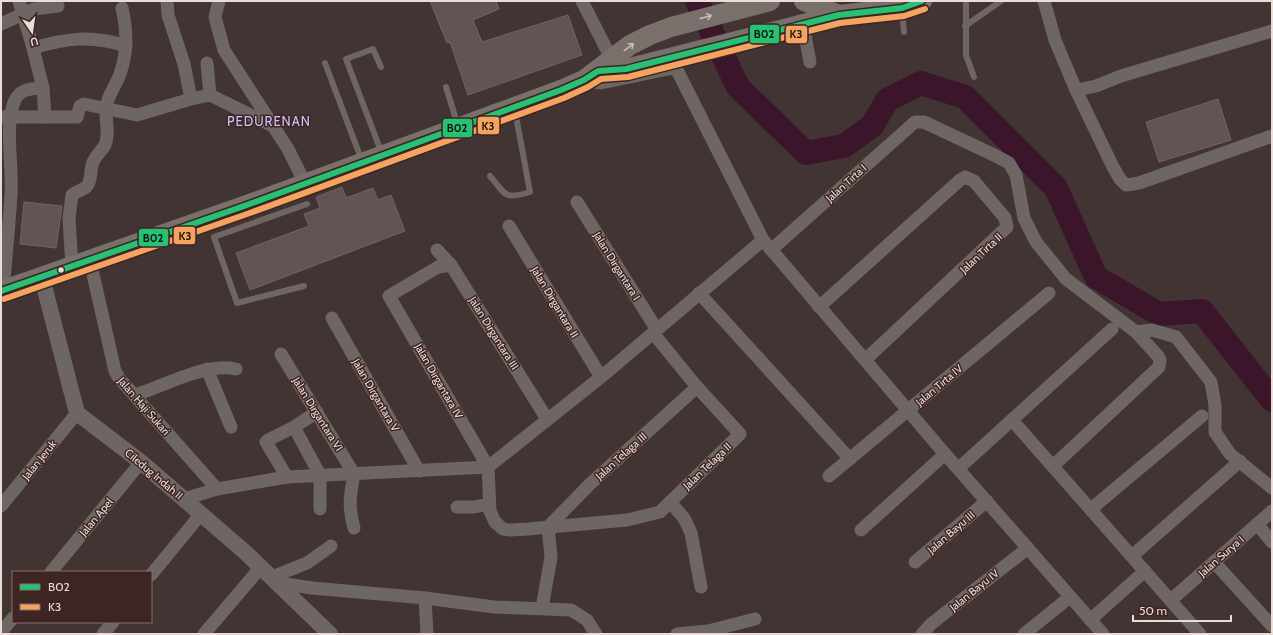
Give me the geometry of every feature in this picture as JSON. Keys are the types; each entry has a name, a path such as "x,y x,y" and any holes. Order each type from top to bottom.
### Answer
{"main road":[{"path":"2,291 81,264 243,216 299,186 514,107 598,70 630,45 671,27 741,7 770,1"},
{"path":"804,1 845,10 902,8 922,1"},
{"path":"598,70 626,69 749,36 803,25 845,10"}],"street":[{"path":"167,1 168,15 184,64 191,99"},
{"path":"219,1 215,17 224,50 288,149 299,186"},
{"path":"582,1 601,83 673,68 678,72 763,240 945,454 959,468 1103,634"},
{"path":"1044,1 1055,40 1076,90 1113,167 1120,179 1126,185 1139,183 1272,136"},
{"path":"1,24 21,7 34,9 58,6"},
{"path":"21,7 43,88 45,117"},
{"path":"106,109 110,94 120,74 126,46 127,28 122,8"},
{"path":"803,25 810,62"},
{"path":"1076,90 1096,86 1136,71 1272,31"},
{"path":"33,48 72,38 106,39 126,46"},
{"path":"207,63 210,95"},
{"path":"2,291 11,192 6,117 19,94 26,89 43,88"},
{"path":"6,117 77,117 80,106 84,104 137,115 210,95 273,126"},
{"name":"Jalan Haji Sukari","path":"106,109 108,126 105,144 94,158 88,184 72,195 69,218 81,264 115,371 119,378 216,489"},
{"name":"Jalan Tirta I","path":"771,250 915,122 924,122 996,156 1009,164 1016,175 1024,218 1036,242 1066,280 1136,332"},
{"name":"Jalan Tirta II","path":"819,307 960,180 965,177 974,181 1006,218 1007,227 865,360"},
{"name":"Jalan Dirgantara I","path":"577,202 655,332"},
{"name":"Jalan Dirgantara II","path":"509,226 601,377"},
{"path":"184,500 216,489 287,477 488,467 601,377 763,240"},
{"name":"Jalan Dirgantara III","path":"437,250 451,265 547,419"},
{"name":"Jalan Dirgantara IV","path":"451,265 438,267 389,296 488,467"},
{"path":"42,278 77,413"},
{"path":"699,293 850,459"},
{"name":"Jalan Tirta IV","path":"830,476 1049,294"},
{"name":"Jalan Dirgantara V","path":"332,318 419,471"},
{"path":"959,468 1112,329"},
{"path":"1136,332 1152,330 1176,337 1211,382 1215,405 1215,432 1230,454 1272,488"},
{"name":"Jalan Telaga II","path":"488,504 495,522 502,529 510,530 627,520 660,512 740,434 697,387 655,332"},
{"path":"1053,466 1159,367 1160,360 1158,356 1136,332"},
{"name":"Jalan Dirgantara VI","path":"281,354 354,474"},
{"path":"135,395 207,369 226,367 236,369"},
{"path":"207,369 231,427"},
{"name":"Jalan Telaga III","path":"548,527 590,484 697,387"},
{"path":"287,477 266,442 294,427 317,412"},
{"name":"Ciledug Indah II","path":"77,413 141,462 201,514 271,576 330,634"},
{"name":"Jalan Jeruk","path":"1,506 77,413"},
{"path":"1091,509 1202,416"},
{"path":"1012,420 1200,634"},
{"path":"294,427 320,475 320,509"},
{"path":"860,530 945,454"},
{"path":"1132,556 1240,461"},
{"name":"Jalan Apel","path":"52,571 141,462"},
{"path":"457,507 474,507 488,504 488,467"},
{"path":"354,474 349,499 349,513 354,528"},
{"name":"Jalan Bayu III","path":"915,562 987,501"},
{"path":"670,502 684,518 691,533 701,587"},
{"name":"Jalan Surya I","path":"1171,600 1272,511"},
{"path":"152,574 201,514"},
{"path":"1257,524 1272,542"},
{"path":"542,608 551,557 548,527"},
{"path":"204,634 271,576 307,563 332,546"},
{"name":"Jalan Bayu IV","path":"922,634 931,624 1028,548"},
{"path":"1214,562 1272,626"},
{"path":"1090,620 1145,571"},
{"path":"271,576 312,588 425,598 494,607 571,610 587,620 596,634"},
{"path":"1024,634 1070,596"},
{"path":"425,598 427,634"},
{"path":"1,632 12,619"},
{"path":"677,634 708,631 754,619"},
{"path":"103,634 112,623"}],"lane":[{"path":"966,1 966,55 974,78"},
{"path":"965,26 1001,1"},
{"path":"902,8 904,32"},
{"path":"381,67 373,49 346,59 382,155"},
{"path":"325,63 362,163"},
{"path":"446,87 459,127"},
{"path":"490,176 505,194 513,197 530,192 514,107"},
{"path":"299,186 300,206"},
{"path":"304,286 237,303 214,237 243,216 307,204"}],"building":[{"path":"430,1 496,1 499,9 473,20 482,42 568,15 582,55 468,95 450,42 447,43"},
{"path":"1218,99 1231,140 1159,162 1146,122"},
{"path":"342,187 346,198 373,188 378,200 391,195 405,231 250,290 236,253 309,226 304,214 320,208 316,197"},
{"path":"24,202 62,206 56,248 20,244"}],"waterway":[{"path":"697,1 738,87 806,153 844,146 872,126 887,100 921,83 965,97 1056,188 1096,277 1159,314 1202,311 1272,400"}],"transit line":[{"name":"B02","path":"1,291 244,206 561,90 584,80 598,71 626,69 839,15 902,8 922,1"},
{"name":"K3","path":"4,299 247,214 564,98 601,79 628,77 840,23 904,16 925,9"}],"district":[{"name":"PEDURENAN","path":"269,121"}]}
